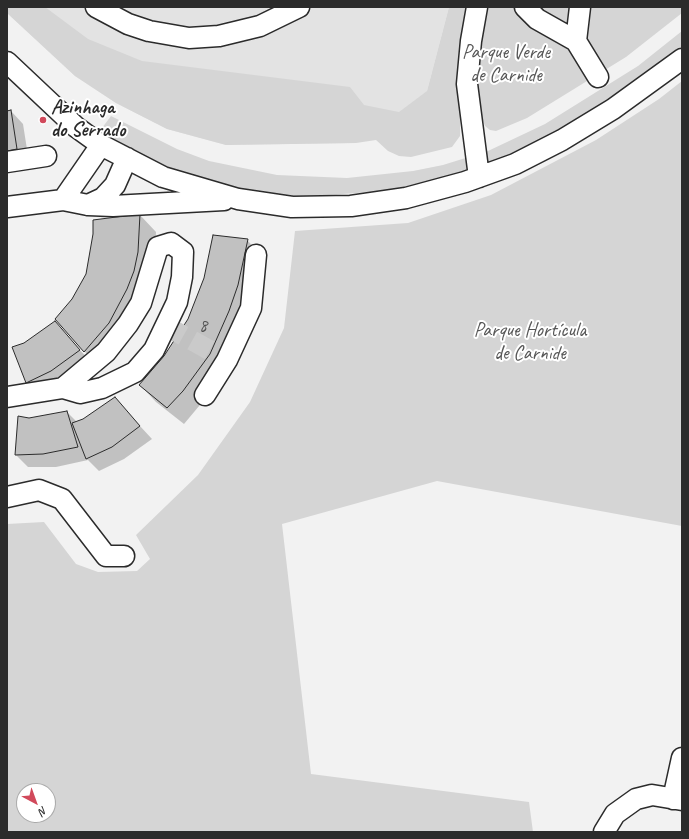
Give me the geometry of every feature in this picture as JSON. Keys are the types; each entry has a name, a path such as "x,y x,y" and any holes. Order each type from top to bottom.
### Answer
{"street":[{"path":"96,7 128,24 149,31 189,38 218,36 260,26 299,7"},
{"path":"477,7 471,41 467,84 479,177"},
{"path":"525,7 537,19 576,40 598,77"},
{"path":"576,40 580,7"},
{"path":"7,62 76,127 101,145 163,177 238,199 292,207 351,206 406,198 479,177 515,164 562,140 613,109 682,59"},
{"path":"64,200 101,145"},
{"path":"7,162 46,156"},
{"path":"88,205 103,198 115,186 128,158"},
{"path":"7,207 64,200 88,205 113,206 238,199"},
{"path":"7,397 64,388 80,393 102,388 135,372 154,350 177,302 182,277 183,252 171,243 158,246 141,303 128,324 106,352 64,388"},
{"path":"204,396 226,360 251,308 256,255"},
{"path":"7,497 38,490 62,499 106,556 124,556"},
{"path":"604,832 615,814 636,799 652,795 678,799 682,758"}],"shaded area":[{"path":"7,7 449,7 427,91 422,102 356,143 226,145 167,129 116,103 75,76 7,13"}],"green space":[{"name":"Parque Verde de Carnide","path":"7,7 45,7 88,39 142,61 350,87 364,105 399,112 427,91 449,7 682,7 682,13 626,57 527,118 496,131 490,130 485,126 481,116 460,118 460,136 452,147 411,157 399,156 388,151 376,140 356,143 226,145 167,129 116,103 75,76 7,13"},
{"path":"682,31 682,48 669,59 615,98 557,132 511,156 465,173 385,191 300,197 264,194 226,187 187,175 142,156 99,132 111,116 177,149 209,161 277,175 347,178 413,171 443,165 488,151 545,124 638,66"},
{"name":"Parque Hortícula de Carnide","path":"682,81 682,526 437,481 282,524 311,774 529,802 533,832 7,832 7,524 44,522 76,564 98,572 137,571 150,559 136,535 198,475 250,402 284,328 295,231 408,223 491,195 596,140 659,99"}],"building":[{"path":"11,110 17,149 7,151 7,111"},
{"path":"140,214 138,252 134,271 127,289 109,323 84,352 55,319 72,299 86,274 93,234 93,220"},
{"path":"213,235 248,239 238,285 229,311 210,354 183,391 167,408 139,385 164,356 188,319 204,278"},
{"path":"55,321 80,350 51,371 26,383 12,347 24,343"},
{"path":"115,397 140,426 112,447 86,459 72,423 83,419"},
{"path":"67,411 78,447 43,454 15,455 18,416 29,418"}],"tunnel":[{"path":"166,326 227,360"}],"place":[{"name":"Azinhaga do Serrado","path":"43,120"}]}
